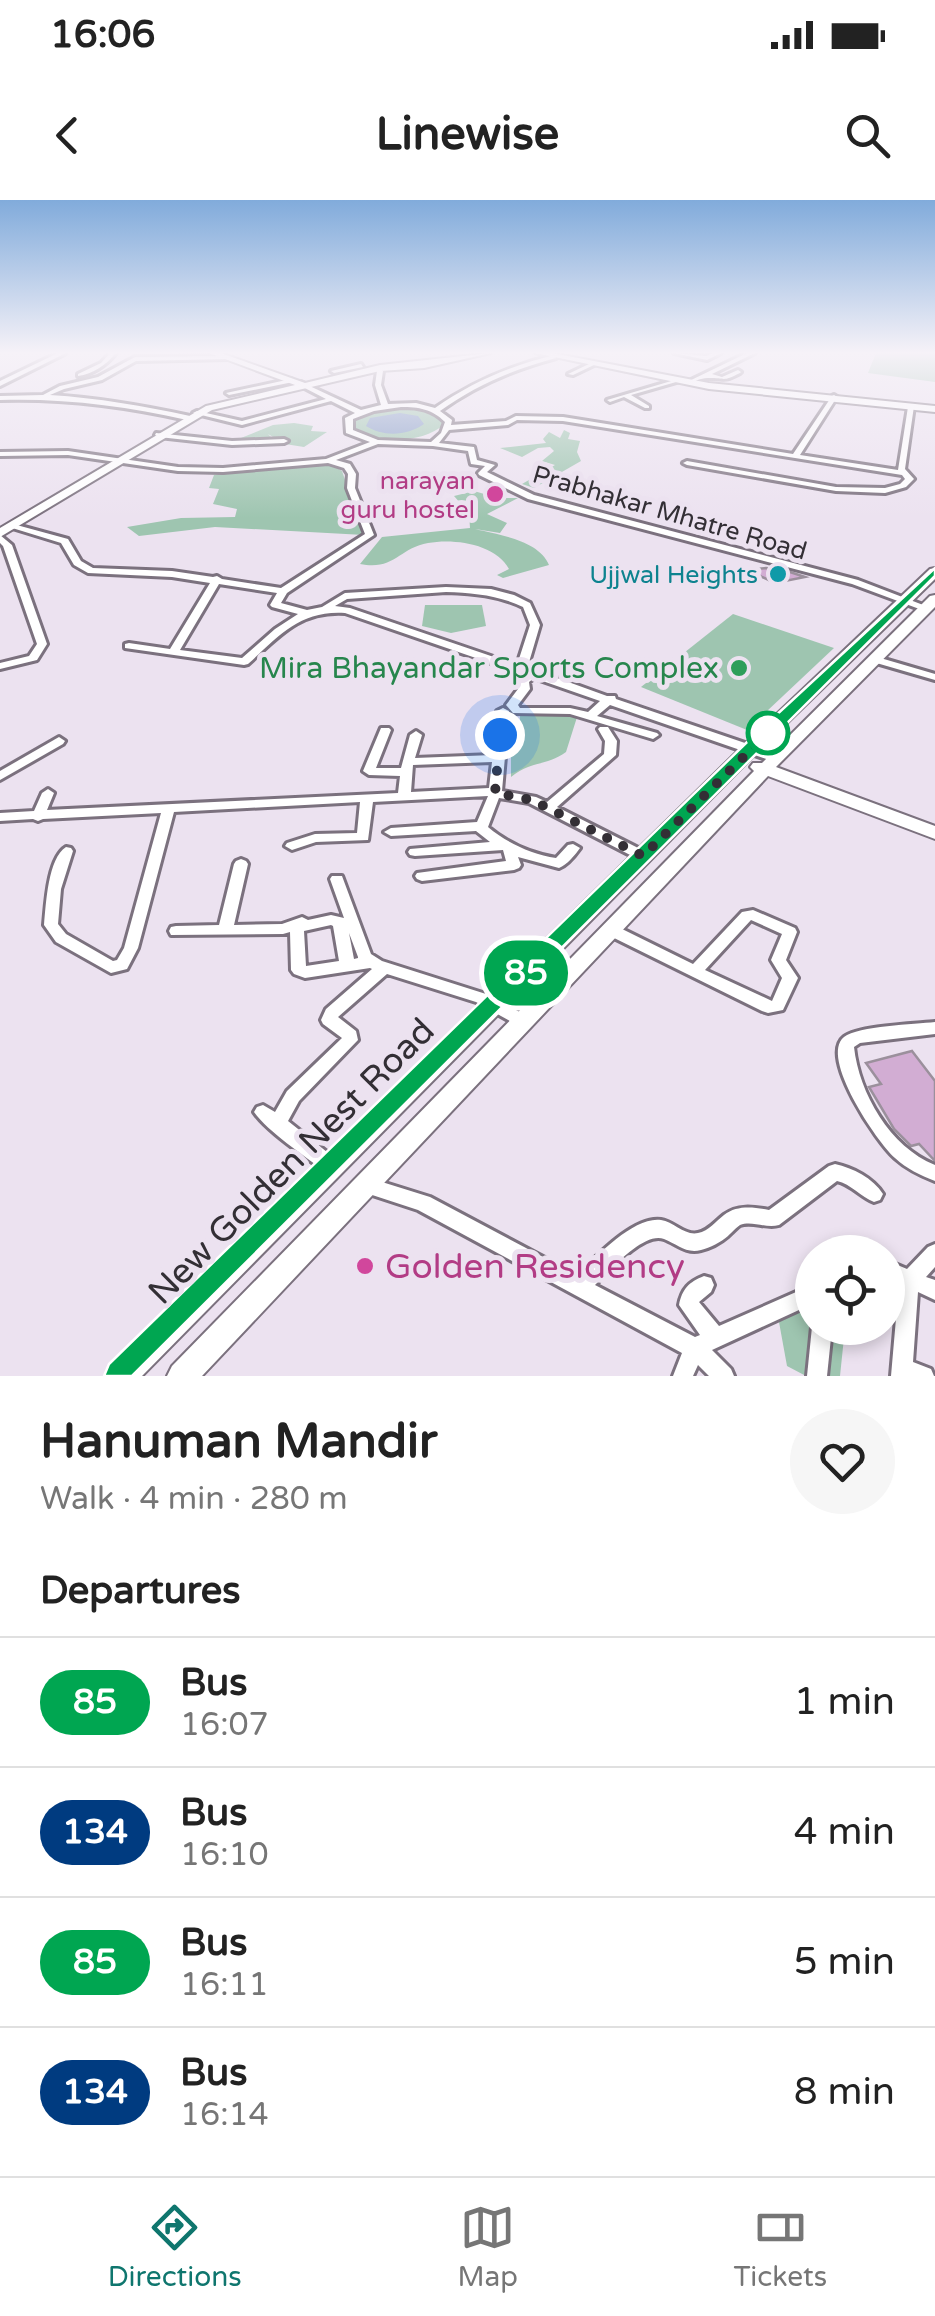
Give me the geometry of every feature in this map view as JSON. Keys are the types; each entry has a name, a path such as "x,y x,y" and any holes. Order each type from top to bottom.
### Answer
{"main road":[{"path":"0,536 118,459 192,415 215,408"},
{"name":"New Golden Nest Road","path":"182,1376 771,764 876,660 921,603 935,572"},
{"name":"New Golden Nest Road","path":"120,1376 746,754 921,603"},
{"path":"746,754 935,833"}],"street":[{"path":"146,408 242,423 296,408"},
{"path":"351,408 359,412"},
{"path":"377,408 349,418 349,431 377,442 433,444 447,428 508,423 516,418 563,418 901,473 908,476 908,484 892,491 802,483 686,462"},
{"path":"404,408 446,416 447,428"},
{"path":"435,411 439,408"},
{"path":"797,454 827,408"},
{"path":"901,473 912,408"},
{"path":"159,435 232,443 284,441"},
{"path":"0,454 68,454 201,470 327,460 377,442"},
{"name":"Prabhakar Mhatre Road","path":"433,444 471,449 474,462 491,466 482,473 531,497 921,603"},
{"path":"724,469 744,447"},
{"path":"802,483 815,457"},
{"path":"304,612 275,604 282,591 370,535 350,488 352,474 346,466 327,460"},
{"path":"13,527 66,541 77,563 91,571 218,579 282,591"},
{"path":"0,536 7,545 42,644 33,658 0,666"},
{"path":"174,651 218,579"},
{"path":"129,646 244,662 304,612 327,607 345,596 463,590 510,597 527,605 535,625 524,689 512,705 514,709 524,713 570,712 653,734"},
{"path":"327,607 611,698 746,754"},
{"path":"876,660 935,678"},
{"path":"590,716 611,698"},
{"path":"503,711 495,793 481,826 484,832 551,863 559,863 574,848"},
{"path":"548,808 610,755 611,742 604,729"},
{"path":"385,730 369,771 406,768 416,760 498,758"},
{"path":"404,795 406,768 416,734"},
{"path":"0,776 59,741"},
{"path":"39,815 48,793"},
{"path":"0,816 168,811 404,795 514,794 643,856"},
{"path":"292,846 315,838 363,836 367,798"},
{"path":"66,852 54,889 51,925 60,938 97,960 111,967 122,965 127,960 168,811"},
{"path":"390,832 481,826"},
{"path":"415,852 508,845"},
{"path":"422,876 511,868 514,865 508,845"},
{"path":"225,930 242,864"},
{"path":"336,879 364,957 524,1020"},
{"path":"176,931 283,929 290,918 350,915"},
{"path":"611,930 696,972 768,1007 777,1006 790,978 778,960 790,932 753,915 747,916 696,972"},
{"path":"348,965 378,964"},
{"path":"278,1124 293,1096 350,1040 350,1035 329,1020 378,964"},
{"path":"935,1028 857,1037 846,1044 851,1074 888,1145 935,1173"},
{"path":"263,1112 331,1166"},
{"path":"578,1287 642,1230 658,1227 689,1242 703,1241 734,1216 748,1214 772,1219 835,1172 848,1175 874,1194"},
{"path":"363,1185 422,1204 694,1348 724,1376"},
{"path":"924,1376 901,1372 910,1281 935,1253"},
{"path":"905,1278 935,1290"},
{"path":"704,1285 691,1295 689,1305 716,1338"},
{"path":"683,1376 694,1348 795,1302"},
{"path":"817,1376 820,1345"}],"green space":[{"path":"393,408 414,408 428,410 444,419 445,424 424,436 399,440 350,429 353,417"},
{"path":"273,425 313,426 311,431 327,432 304,447 285,444 268,434 274,440 231,442"},
{"path":"564,430 570,433 568,439 580,441 577,452 581,461 534,488 522,484 555,465 542,461 554,451 550,447 538,448 522,457 500,448 546,443 543,439 549,432 560,438"},
{"path":"331,464 342,471 364,535 215,527 139,536 127,527 181,518 235,517 237,509 213,504 219,489 209,488 214,475"},
{"path":"474,491 498,498 518,498 487,514 507,523 500,533 475,529 528,544 549,565 503,578 497,575 509,569 495,554 450,541 418,546 389,562 360,564 382,537 470,528 469,513 454,496"},
{"path":"425,605 482,605 486,626 451,633 422,626"},
{"name":"Mira Bhayandar Sports Complex","path":"733,614 834,648 747,730 641,687"},
{"path":"520,708 578,714 566,752 511,777 511,752 520,750"},
{"path":"777,1311 795,1311 795,1345 843,1345 840,1376 806,1376 787,1366"}],"water":[{"path":"400,413 418,416 424,424 395,434 366,426 370,418"}],"building":[{"name":"Ujjwal Heights","path":"766,568 805,577 775,583 747,570"},
{"path":"912,1051 935,1081 935,1161 919,1144 911,1146 894,1129 869,1087 881,1084 866,1063"}],"bus line":[{"name":"85","path":"120,1376 752,748 935,572"}],"place":[{"name":"narayan guru hostel","path":"495,494"},
{"name":"Ujjwal Heights","path":"778,574"},
{"name":"Mira Bhayandar Sports Complex","path":"739,668"},
{"name":"Golden Residency","path":"365,1266"}],"route":[{"path":"500,735 495,793 532,800 643,856 779,722 768,733"}]}
